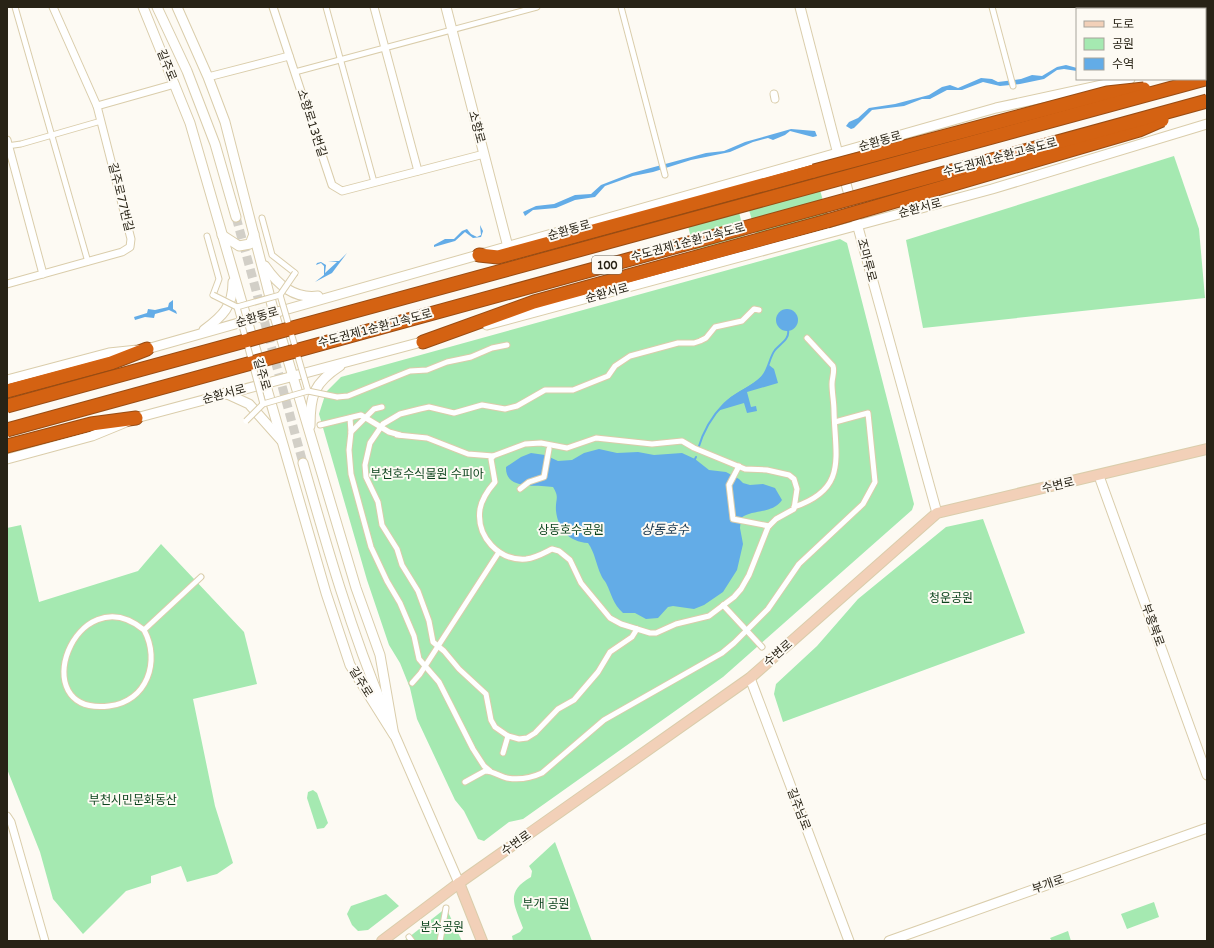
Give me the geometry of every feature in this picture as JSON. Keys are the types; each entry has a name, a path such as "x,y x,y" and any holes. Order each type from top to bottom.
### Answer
{"highway":[{"path":"479,256 498,257 872,155 1107,94 1203,80"},
{"name":"수도권제1순환고속도로","path":"7,406 1203,80"},
{"path":"422,342 534,302 892,203 1131,132 1204,101"},
{"name":"수도권제1순환고속도로","path":"7,430 1204,101"},
{"path":"7,391 112,363 148,349"},
{"path":"7,446 91,424 136,418"}],"main road":[{"name":"수변로","path":"382,941 459,883 750,678 937,513 1099,476 1207,449"},
{"name":"길주로","path":"459,883 482,941"}],"street":[{"path":"15,7 88,262"},
{"name":"길주로77번길","path":"7,284 122,252 130,247 131,239 98,106 54,7"},
{"name":"길주로","path":"143,7 190,123 326,592 350,666 394,735"},
{"name":"길주로","path":"157,7 187,71 215,144 236,217"},
{"name":"길주로","path":"177,7 208,77 224,122 262,262 274,313 292,375 356,588 380,655 394,735"},
{"name":"소향로13번길","path":"273,7 332,185 342,190 484,154"},
{"path":"326,7 374,182"},
{"path":"374,7 418,171"},
{"name":"소향로","path":"446,7 508,247"},
{"path":"295,72 537,7"},
{"path":"621,7 665,175"},
{"name":"조마루로","path":"800,7 838,153 937,513"},
{"path":"992,7 1013,86"},
{"path":"208,77 289,56"},
{"name":"순환동로","path":"7,380 109,353 148,349 996,108 1125,80"},
{"path":"98,106 175,84"},
{"path":"43,274 8,144 52,135 101,121"},
{"name":"순환서로","path":"7,459 92,436 136,418 225,393 292,375 345,363 992,189 1207,124"},
{"path":"207,236 219,279 213,296 237,307 280,295 295,273 272,255 262,218"},
{"path":"222,235 240,246 250,244 254,234"},
{"path":"262,262 276,281 291,293 309,297 345,293"},
{"path":"198,334 214,322 225,311 233,296 233,271"},
{"path":"280,295 308,392"},
{"path":"237,307 263,404"},
{"path":"637,629 632,637 610,652 598,672 574,700 558,709 535,733 527,738 519,739 508,736 495,727 491,720 486,694 458,669 449,656 433,642 429,621 418,592 402,565 397,550 382,525 378,502 366,477 365,465 370,442 386,421 396,416 429,407 454,413 482,405 505,409 517,406 545,390 573,390 608,376 615,366 630,356 678,343 694,343 700,341 706,338 715,327 742,321 754,309 759,310"},
{"path":"794,508 817,498 832,478 836,461 835,401 832,384 835,371 833,366 807,338"},
{"path":"246,421 263,404 308,392 337,397 348,396 410,371 427,370 447,362 471,357 492,348 507,345"},
{"path":"310,435 311,404 318,384 325,377 345,363"},
{"path":"225,393 249,404 282,442"},
{"path":"352,432 374,409 382,407"},
{"path":"350,418 352,432 349,450 351,474 371,547 387,581 400,603 414,636 419,659 426,666 446,695 461,727 484,766 507,778 533,777 542,773 604,720 722,653 768,609 799,564 863,504 875,482 868,413 835,422"},
{"path":"320,425 362,415 381,427 397,435 406,437"},
{"path":"397,435 427,438 468,454 493,456 530,443 541,443 567,448 596,438 652,444 682,441 694,448 739,466 789,475 794,479 797,489 792,512 776,519 770,526 742,589 709,616 676,624 656,633 650,633 621,624 605,614 581,583 570,560 559,551 552,549 536,557 526,559 510,558 499,552 487,540 482,528 480,516 483,500 495,482 491,459 493,456"},
{"path":"521,488 544,477 549,449"},
{"name":"길주로","path":"303,463 331,563 364,661 394,735 459,883"},
{"path":"739,466 729,485 733,519 745,520 770,526"},
{"name":"부흥북로","path":"1099,476 1207,775"},
{"path":"412,683 426,666 499,552"},
{"path":"144,630 201,577"},
{"path":"723,605 762,647"},
{"path":"118,617 134,622 144,630 151,648 151,670 146,683 137,693 126,701 113,706 101,707 80,702 71,696 63,677 63,663 68,649 84,628 100,619 118,617"},
{"name":"길주남로","path":"750,678 849,941"},
{"path":"503,753 508,736"},
{"path":"465,782 482,772 491,771"},
{"path":"7,816 11,822 44,941"},
{"name":"부개로","path":"890,941 1207,828"},
{"path":"440,941 446,908"}],"green space":[{"path":"1174,156 1199,229 1205,298 923,328 906,240"},
{"path":"820,190 827,215 756,234 749,210"},
{"path":"739,212 745,236 694,250 688,226"},
{"name":"상동호수공원","path":"840,239 847,243 914,504 912,510 723,677 523,819 509,822 484,841 478,839 464,811 455,800 417,719 410,688 400,663 389,645 367,580 319,414 326,392 341,377"},
{"name":"청운공원","path":"983,519 1025,633 783,722 774,694 776,684 817,646 858,599 946,527"},
{"name":"부천시민문화동산","path":"21,525 39,602 138,571 161,544 244,632 257,684 193,699 215,806 233,863 217,874 187,882 181,866 151,876 151,883 126,891 83,934 53,899 40,852 7,769 7,528"},
{"path":"313,790 317,793 328,823 324,828 317,829 307,798 308,792"},
{"name":"부개 공원","path":"555,842 592,941 513,941 512,936 520,932 523,928 515,905 515,893 523,883 531,877 532,871 529,866"},
{"path":"386,894 399,906 368,930 358,931 352,925 347,914 351,906"},
{"path":"1154,902 1159,917 1127,929 1121,914"},
{"name":"분수공원","path":"446,908 462,941 404,941"},
{"path":"1068,931 1071,941 1052,941 1050,938"}],"water":[{"path":"1066,65 1076,68 1076,71 1064,69 1057,70 1044,79 1020,84 1000,86 983,82 962,90 947,90 930,99 922,99 904,106 872,110 854,128 851,129 846,126 849,122 858,118 869,108 895,104 929,95 942,87 950,85 958,88 981,78 992,79 998,82 1021,79 1032,75 1042,76 1057,67"},
{"path":"791,129 815,131 817,136 813,137 790,131 773,140 768,138 753,142 730,152 691,160 653,172 633,176 605,186 595,197 575,200 556,208 533,210 525,216 523,212 536,206 554,204 575,195 591,194 601,185 632,173 706,153 724,151 745,142"},
{"path":"480,225 483,231 481,237 473,238 465,232 455,241 434,247 434,245 445,239 454,239 462,231 467,229 471,234 477,237 481,235"},
{"path":"347,253 332,273 315,282 324,275 324,266 321,263 316,265 317,263 321,262 326,265 325,273 337,262 328,261 339,261"},
{"path":"173,300 173,309 177,314 169,310 155,314 154,318 145,317 135,320 134,317 147,313 148,309 155,310 168,307 169,303"},
{"path":"787,309 795,312 798,320 795,328 787,331 779,328 776,320 779,312"},
{"path":"769,365 774,369 778,383 747,392 751,407 756,406 757,411 747,413 744,403 717,411 731,397 753,384 762,376"},
{"name":"상동호수","path":"599,449 617,453 638,452 654,455 682,453 695,459 709,470 726,472 743,483 750,485 763,484 775,488 782,500 773,507 751,513 741,518 740,528 743,544 737,570 723,592 704,605 694,609 673,606 668,607 658,618 646,619 635,613 623,613 615,603 606,583 601,576 588,543 575,540 562,529 557,518 557,496 553,487 516,483 507,475 506,467 521,457 531,453 545,455 558,461 572,460 584,453"}],"waterway":[{"path":"698,449 702,436 708,425 720,409 733,396 753,385 762,377 773,353 788,336 788,330"}],"tunnel":[{"path":"236,217 303,463"}],"park label":[{"name":"부천호수식물원 수피아","path":"427,474"}]}
